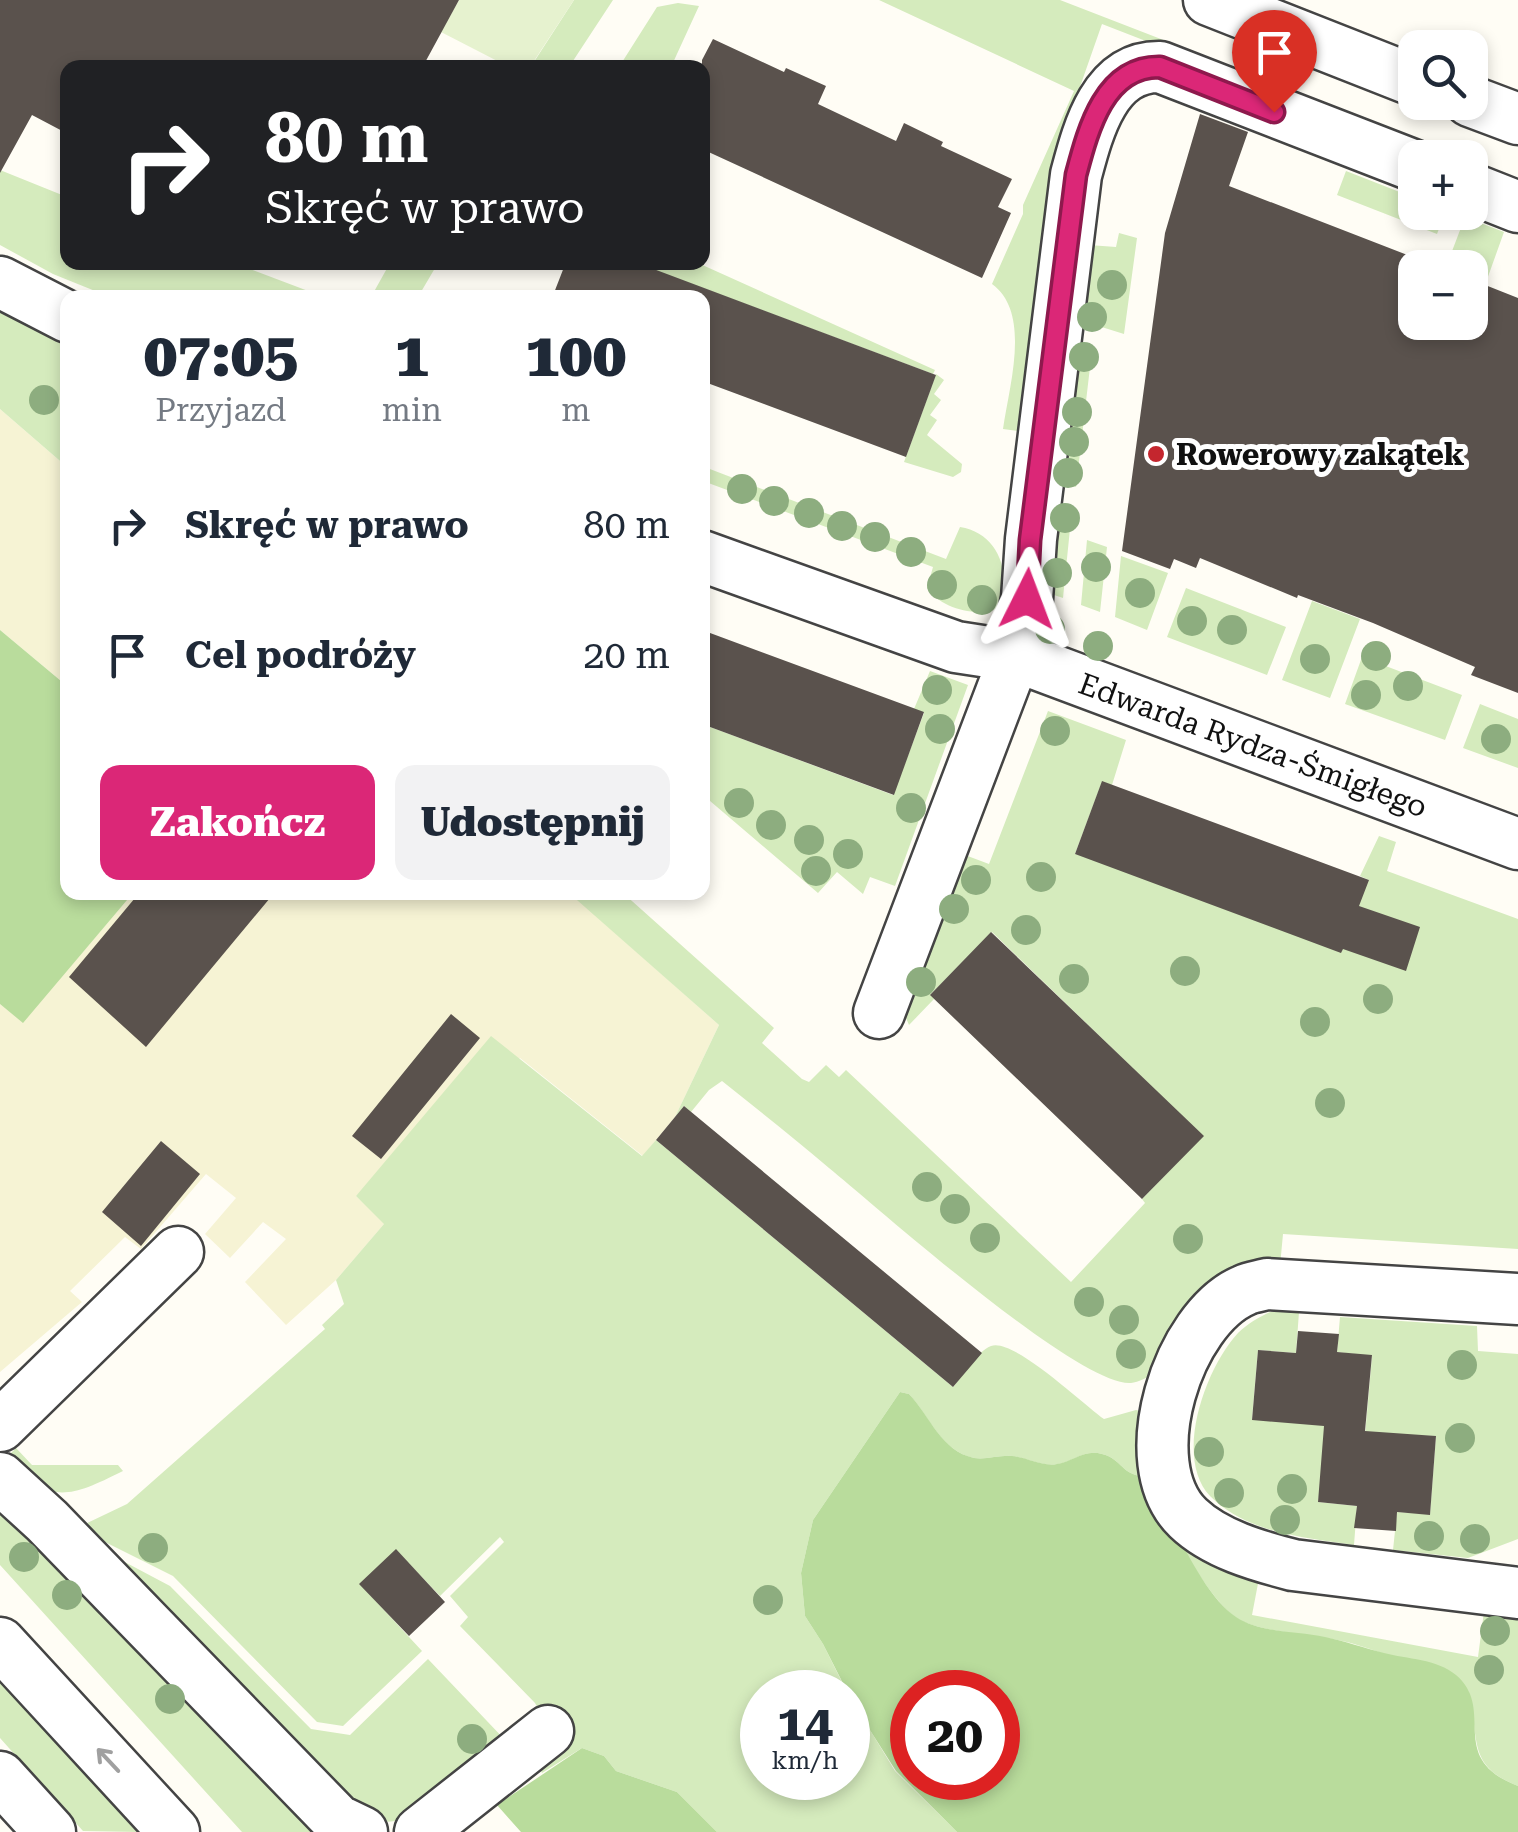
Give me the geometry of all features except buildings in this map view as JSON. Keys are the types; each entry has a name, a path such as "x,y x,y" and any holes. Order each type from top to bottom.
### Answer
{"street":[{"path":"1209,0 1398,74"},
{"path":"880,1013 1015,656 1027,599 1030,540 1076,175 1086,138 1108,92 1126,75 1143,67 1160,67 1398,159"},
{"path":"1488,108 1518,119"},
{"path":"1488,195 1518,206"},
{"path":"0,282 60,313"},
{"name":"Edwarda Rydza-Śmigłego","path":"710,559 956,647 1015,656 1518,844"},
{"path":"0,1426 178,1252"},
{"path":"1518,1299 1267,1284 1242,1291 1216,1312 1193,1341 1172,1384 1160,1436 1163,1473 1171,1496 1188,1518 1257,1556 1293,1565 1518,1594"},
{"path":"0,1478 47,1521 337,1820 362,1832"},
{"path":"0,1643 174,1832"},
{"path":"420,1832 548,1732"},
{"path":"0,1777 50,1832"}],"shaded area":[{"path":"0,409 60,461 60,680 0,630"},
{"path":"127,900 578,900 719,1025 675,1117 643,1156 520,1058 356,1196 385,1223 336,1280 286,1325 245,1282 286,1239 263,1222 230,1258 205,1234 236,1198 206,1174 141,1249 125,1237 70,1291 82,1302 0,1372 0,1004 23,1022"}],"green space":[{"path":"459,0 574,0 535,60 495,60 441,32"},
{"path":"574,0 613,0 574,60 535,60"},
{"path":"879,0 1060,0 1422,140 1400,140 1102,24 1062,138 1025,432 1003,429 1015,331 1004,297 992,284 1074,91"},
{"path":"678,3 699,6 674,60 623,60 657,7"},
{"path":"0,170 60,194 60,270 253,270 305,290 93,290 0,245"},
{"path":"1346,171 1398,191 1398,219 1337,195"},
{"path":"1488,226 1504,232 1488,277 1488,250 1452,250 1460,230 1488,230"},
{"path":"1119,233 1137,238 1124,334 1076,319 1089,245 1116,247"},
{"path":"710,268 935,370 933,374 654,270"},
{"path":"386,270 434,270 422,290 375,290"},
{"path":"0,302 60,331 60,461 0,409"},
{"path":"1073,340 1092,350 1076,487 1056,479"},
{"path":"936,374 944,380 934,394 941,400 930,415 937,420 927,435 962,464 961,472 953,477 904,462"},
{"path":"710,469 946,559 960,527 973,531 993,547 1003,569 998,608 970,611 941,601 927,588 933,567 710,484"},
{"path":"1054,501 1072,509 1063,598 1042,591"},
{"path":"1087,540 1107,547 1100,612 1081,605"},
{"path":"1121,556 1168,573 1147,630 1115,617"},
{"path":"1186,588 1286,627 1267,675 1167,637"},
{"path":"1312,601 1360,619 1330,698 1282,680"},
{"path":"0,630 60,680 60,900 127,900 23,1023 0,1004"},
{"path":"1362,657 1462,695 1445,740 1345,704"},
{"path":"930,671 968,685 895,886 870,877 863,894 837,872 818,893 710,801 710,727 893,795 924,713 914,709"},
{"path":"1480,704 1518,719 1518,768 1463,748"},
{"path":"1048,711 1126,740 1112,785 1102,782 1075,854 1369,880 1360,876 1379,836 1396,842 1387,871 1518,919 1518,1249 1283,1234 1280,1266 1185,1351 1164,1367 1131,1383 1105,1377 1069,1357 979,1292 722,1081 691,1112 684,1106 675,1117 719,1025 577,900 631,900 774,1028 762,1043 802,1079 809,1082 826,1065 839,1077 846,1070 1071,1282 1203,1136 992,932 931,994 934,999 909,1025 903,1011 957,852 989,864"},
{"path":"491,1036 642,1156 656,1140 953,1387 980,1353 991,1346 1001,1346 1049,1374 1104,1419 1136,1410 1149,1413 1149,1476 1140,1476 1109,1456 1096,1453 1052,1465 1012,1456 979,1458 963,1454 944,1441 909,1394 900,1392 813,1520 801,1573 805,1616 836,1670 740,1670 740,1800 870,1800 870,1730 890,1763 890,1800 924,1800 957,1832 717,1832 677,1792 616,1771 604,1756 582,1748 542,1773 538,1765 564,1725 540,1712 460,1626 468,1617 450,1596 504,1542 500,1537 440,1596 396,1550 360,1584 422,1651 343,1726 317,1722 173,1576 95,1537 87,1542 170,1586 311,1729 350,1735 428,1659 506,1741 403,1819 369,1819 338,1804 80,1540 83,1525 127,1504 325,1329 322,1325 344,1304 336,1280 384,1224 356,1196"},
{"path":"1270,1312 1299,1312 1296,1353 1258,1350 1252,1419 1331,1426 1318,1502 1357,1506 1354,1545 1259,1526 1225,1508 1210,1496 1199,1479 1194,1436 1205,1389 1238,1333"},
{"path":"1340,1317 1477,1326 1478,1351 1518,1354 1518,1539 1468,1558 1393,1550 1397,1512 1430,1514 1436,1436 1365,1435 1372,1356 1337,1352"},
{"path":"900,1392 909,1394 953,1448 974,1458 1012,1456 1052,1465 1090,1453 1109,1456 1133,1474 1149,1476 1198,1572 1210,1591 1236,1617 1267,1629 1325,1637 1431,1663 1456,1675 1473,1703 1477,1748 1483,1762 1496,1775 1518,1786 1518,1832 957,1832 925,1800 1020,1800 1020,1670 890,1670 890,1762 870,1730 870,1670 836,1670 805,1616 801,1573 813,1520"},
{"path":"16,1448 32,1465 118,1465 123,1471 73,1491 47,1490 2,1462"},
{"path":"0,1503 330,1832 242,1832 0,1565"},
{"path":"1178,1535 1260,1573 1252,1615 1478,1657 1485,1604 1518,1607 1518,1786 1501,1778 1482,1758 1468,1690 1354,1644 1245,1623 1210,1591"},
{"path":"0,1679 140,1832 83,1831 0,1738"},
{"path":"582,1748 604,1756 616,1771 677,1792 717,1832 521,1832 497,1805"}],"place":[{"name":"Rowerowy zakątek","path":"1156,454"}],"route":[{"path":"1027,599 1030,540 1076,175 1094,118 1108,92 1126,75 1143,67 1160,67 1274,112"}]}
